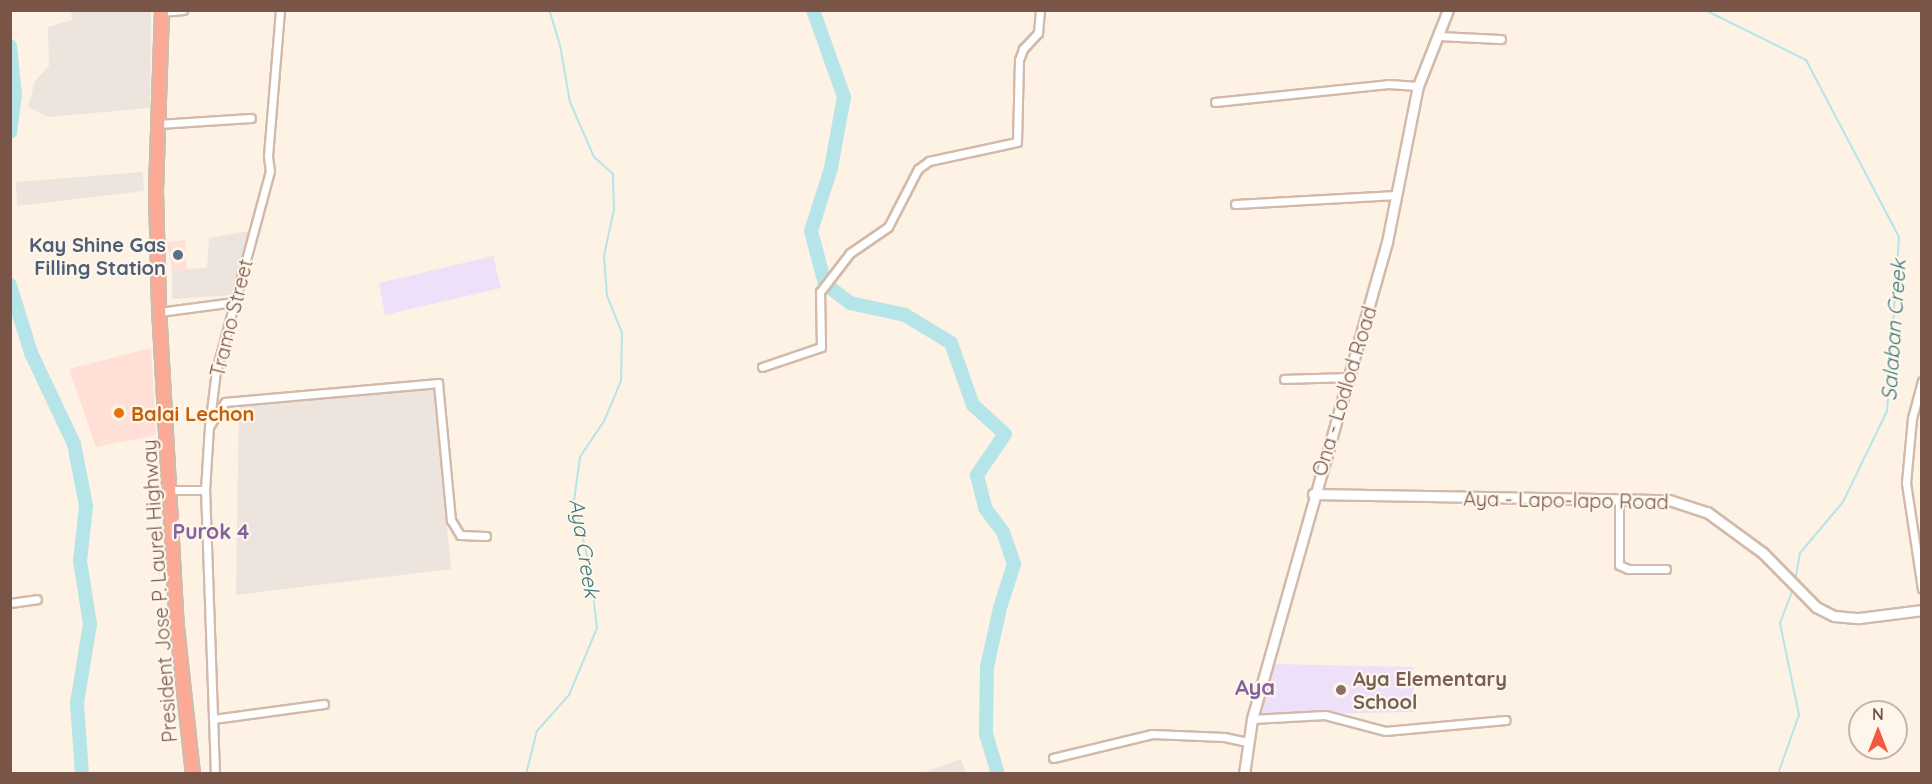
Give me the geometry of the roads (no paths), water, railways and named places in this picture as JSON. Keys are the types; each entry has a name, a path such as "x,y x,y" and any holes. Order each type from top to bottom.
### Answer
{"highway":[{"name":"President Jose P. Laurel Highway","path":"162,11 158,124 159,312 177,627 193,774"}],"main road":[{"name":"Ona - Lodlod Road","path":"1244,774 1252,719 1397,195 1418,86 1448,10"},
{"name":"Aya - Lapo-lapo Road","path":"1313,495 1669,500 1707,512 1763,553 1816,607 1834,616 1859,618 1922,610"}],"street":[{"path":"162,11 183,10"},
{"name":"Tramo Street","path":"215,774 205,490 209,427 216,371 270,171 268,156 280,10"},
{"path":"762,367 821,347 820,292 850,254 888,226 918,169 929,161 1017,142 1019,60 1023,49 1038,33 1040,10"},
{"path":"1437,36 1501,39"},
{"path":"1215,102 1388,84 1418,86"},
{"path":"158,124 251,118"},
{"path":"1235,204 1397,195"},
{"path":"159,312 234,302"},
{"path":"1284,379 1348,377"},
{"path":"1922,381 1912,418 1906,483 1922,589"},
{"path":"209,427 225,402 438,383 451,520 460,535 486,536"},
{"path":"169,490 205,490"},
{"path":"1619,500 1619,565 1628,569 1666,569"},
{"path":"10,603 38,599"},
{"path":"213,719 324,704"},
{"path":"1252,719 1331,715 1385,731 1505,720"},
{"path":"1053,758 1152,734 1224,737 1247,742"}],"waterway":[{"name":"Aya Creek","path":"526,774 537,731 569,695 597,628 590,568 574,501 580,457 604,421 621,381 622,333 607,296 604,256 614,209 613,174 594,157 570,102 560,45 549,10"},
{"path":"813,10 844,97 831,168 811,231 825,284 850,303 905,315 951,343 973,405 1005,434 977,475 985,508 1003,532 1014,564 1000,608 987,667 986,734 998,774"},
{"name":"Salaban Creek","path":"1705,10 1806,60 1899,237 1887,411 1843,502 1800,553 1795,582"},
{"path":"10,46 15,94 10,132"},
{"path":"10,285 31,353 74,444 86,506 80,561 90,624 77,703 82,774"},
{"name":"Salaban Creek","path":"1778,774 1799,715 1780,623 1794,587"}],"place":[{"name":"Kay Shine Gas Filling Station","path":"178,255"},
{"name":"Balai Lechon","path":"119,413"},
{"name":"Aya Elementary School","path":"1341,690"}],"district":[{"name":"Purok 4","path":"211,531"},
{"name":"Aya","path":"1255,688"}]}
